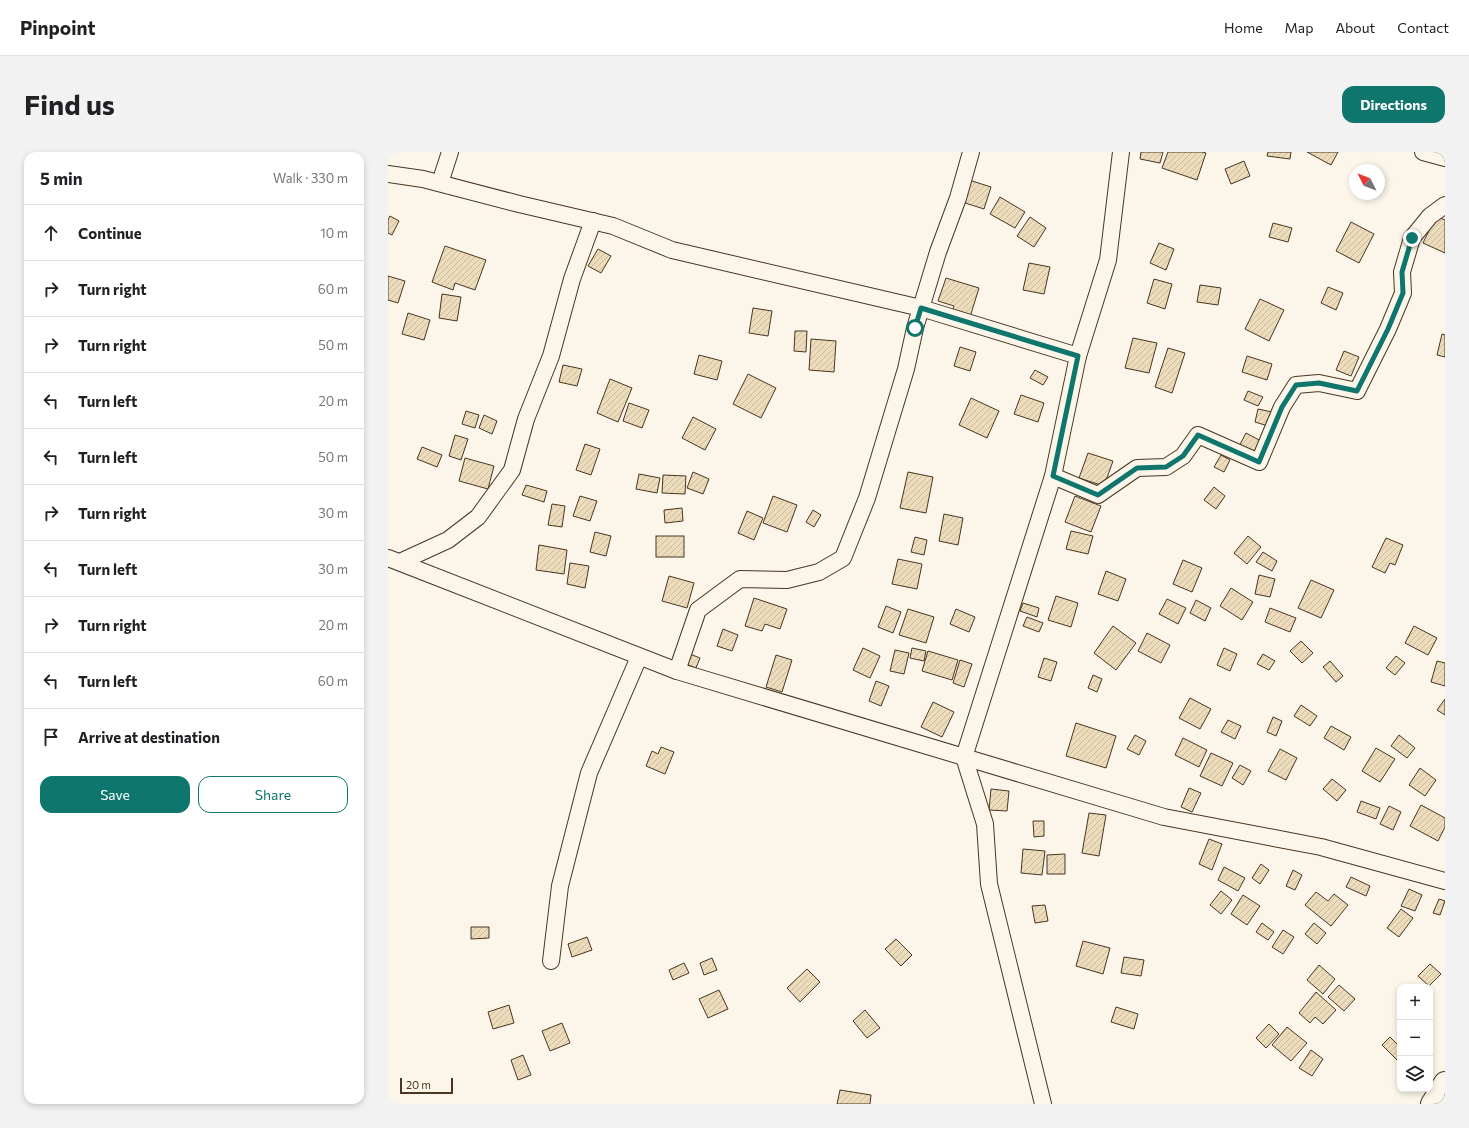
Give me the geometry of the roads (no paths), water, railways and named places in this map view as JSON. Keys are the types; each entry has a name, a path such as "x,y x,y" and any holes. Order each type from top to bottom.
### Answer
{"street":[{"path":"440,183 450,152"},
{"path":"677,671 698,610 740,579 787,580 819,572 843,558 870,491 906,369 915,328 938,252 958,198 971,152"},
{"path":"1043,1104 989,884 985,824 964,757 1053,476 1078,356 1108,260 1121,152"},
{"path":"1423,152 1445,158"},
{"path":"388,174 423,179 613,226 672,250 921,308 1078,356"},
{"path":"1053,476 1098,495 1137,468 1166,467 1183,456 1198,435 1259,462 1282,407 1296,385 1319,383 1357,391 1388,329 1403,293 1402,272 1412,238 1430,216 1445,205"},
{"path":"394,560 448,540 478,517 512,470 526,419 551,356 572,279 592,221"},
{"path":"394,560 677,671 1164,817 1321,847 1445,881"},
{"path":"551,961 560,886 589,773 639,657"},
{"path":"1432,1104 1445,1084"}]}
